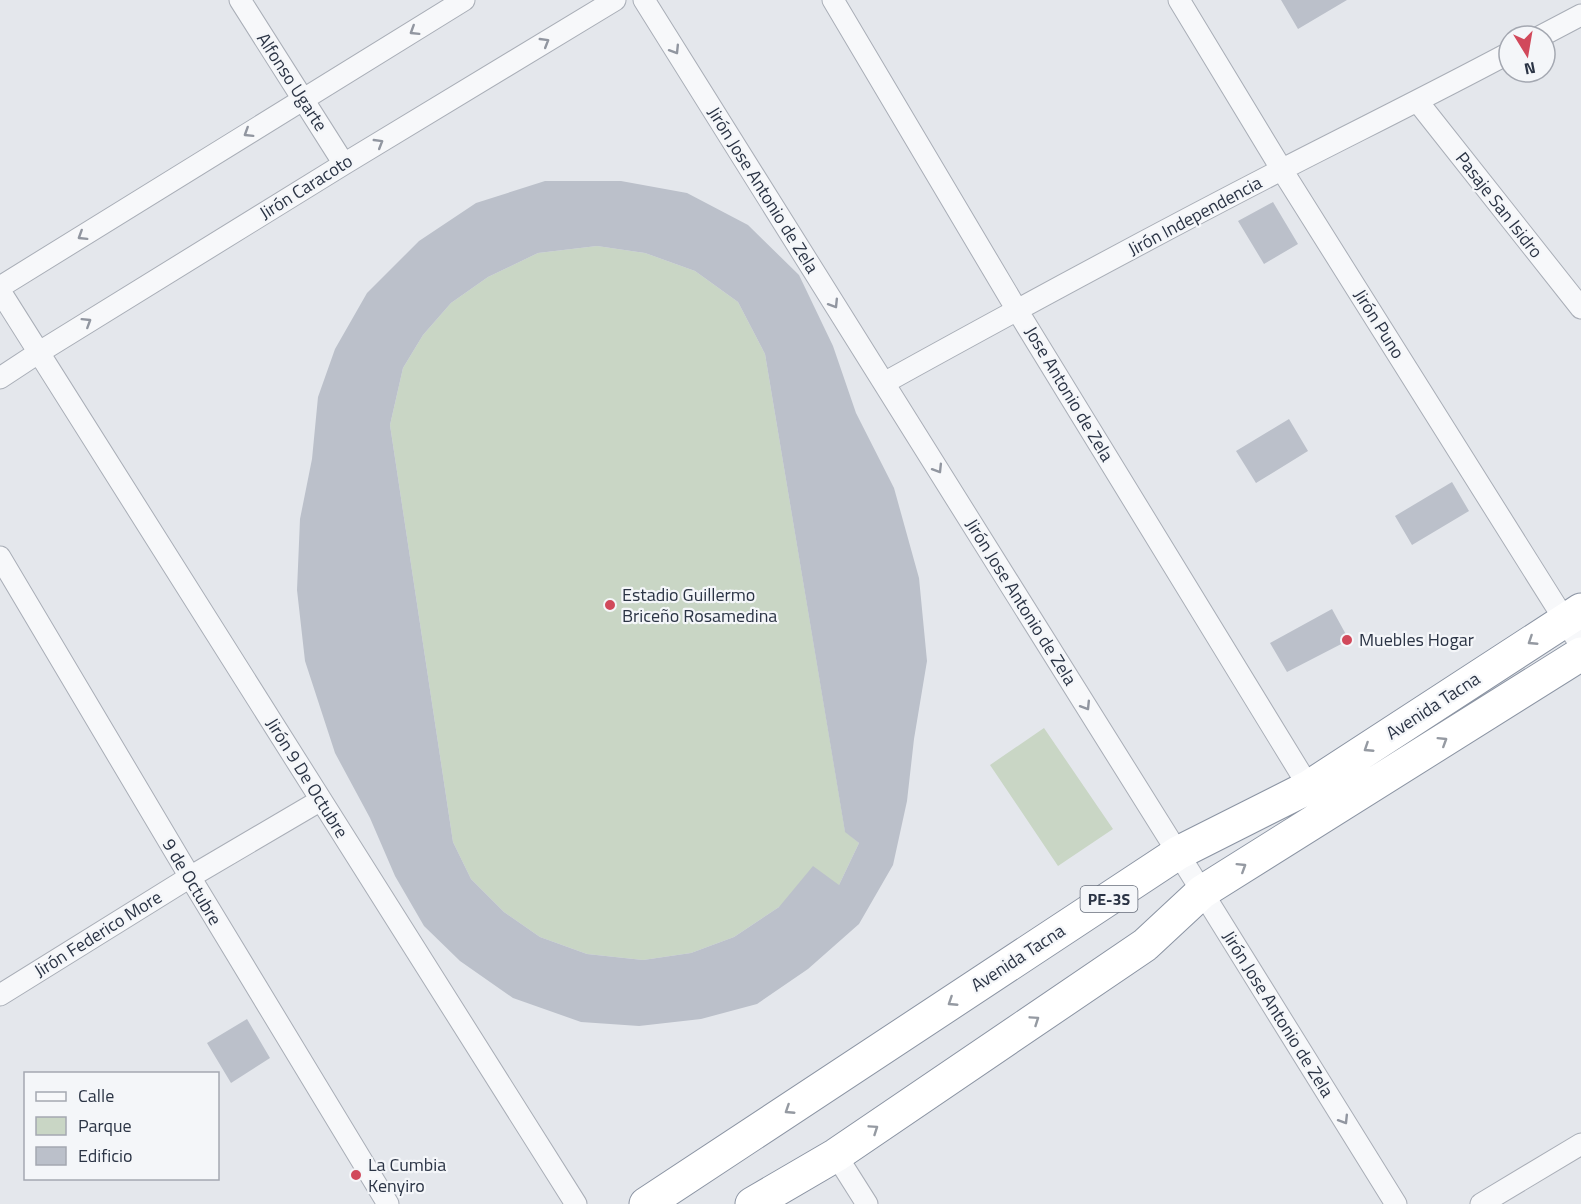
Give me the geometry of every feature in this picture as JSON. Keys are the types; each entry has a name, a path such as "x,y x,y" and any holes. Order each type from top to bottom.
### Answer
{"highway":[{"name":"Avenida Tacna","path":"646,1204 1178,853 1308,787 1575,626"},
{"name":"Avenida Tacna","path":"753,1204 836,1155 1145,945 1202,892 1581,654"}],"street":[{"name":"Alfonso Ugarte","path":"240,0 344,164"},
{"path":"0,287 464,0"},
{"name":"Jirón Caracoto","path":"0,378 344,164 615,0"},
{"name":"Jirón Jose Antonio de Zela","path":"644,0 1396,1204"},
{"name":"Jose Antonio de Zela","path":"833,0 1017,310 1308,787"},
{"name":"Jirón Puno","path":"1179,0 1282,170 1575,626"},
{"path":"1557,28 1581,15"},
{"name":"Jirón Independencia","path":"884,383 1282,170 1497,59"},
{"name":"Pasaje San Isidro","path":"1418,102 1581,308"},
{"name":"Jirón 9 De Octubre","path":"0,291 576,1204"},
{"name":"9 de Octubre","path":"0,557 190,878 388,1204"},
{"name":"Jirón Federico More","path":"0,994 321,800"},
{"path":"1481,1204 1581,1144"},
{"path":"836,1155 867,1204"}],"green space":[{"path":"597,246 645,253 695,271 738,302 765,354 845,831 859,843 839,885 779,907 734,937 691,953 643,960 587,954 540,937 504,912 471,879 453,842 390,425 403,368 423,335 451,303 488,277 538,253"},
{"path":"1044,728 1113,829 1058,866 990,765"}],"building":[{"path":"1281,0 1347,0 1298,29"},
{"path":"545,181 621,181 687,193 748,225 799,275 833,346 856,413 894,488 919,578 927,661 914,739 907,801 893,865 859,924 808,969 757,1004 701,1019 639,1026 581,1022 513,998 460,961 424,926 395,876 370,818 335,753 305,661 297,590 300,519 312,459 318,397 335,349 367,293 419,241 476,203","holes":["597,246 645,253 695,271 738,302 765,354 845,832 859,843 839,885 813,866 779,907 734,937 691,953 643,960 587,954 540,937 504,912 471,879 453,842 390,425 403,368 423,335 451,303 488,277 538,253"]},
{"path":"1273,202 1298,244 1264,264 1238,221"},
{"path":"1289,419 1308,451 1256,483 1236,451"},
{"path":"1452,482 1469,511 1412,545 1395,516"},
{"path":"1332,609 1349,640 1287,672 1270,643"},
{"path":"247,1019 270,1058 231,1083 207,1043"}],"place":[{"name":"Estadio Guillermo Briceño Rosamedina","path":"610,605"},
{"name":"Muebles Hogar","path":"1347,640"},
{"name":"La Cumbia Kenyiro","path":"356,1175"}]}
